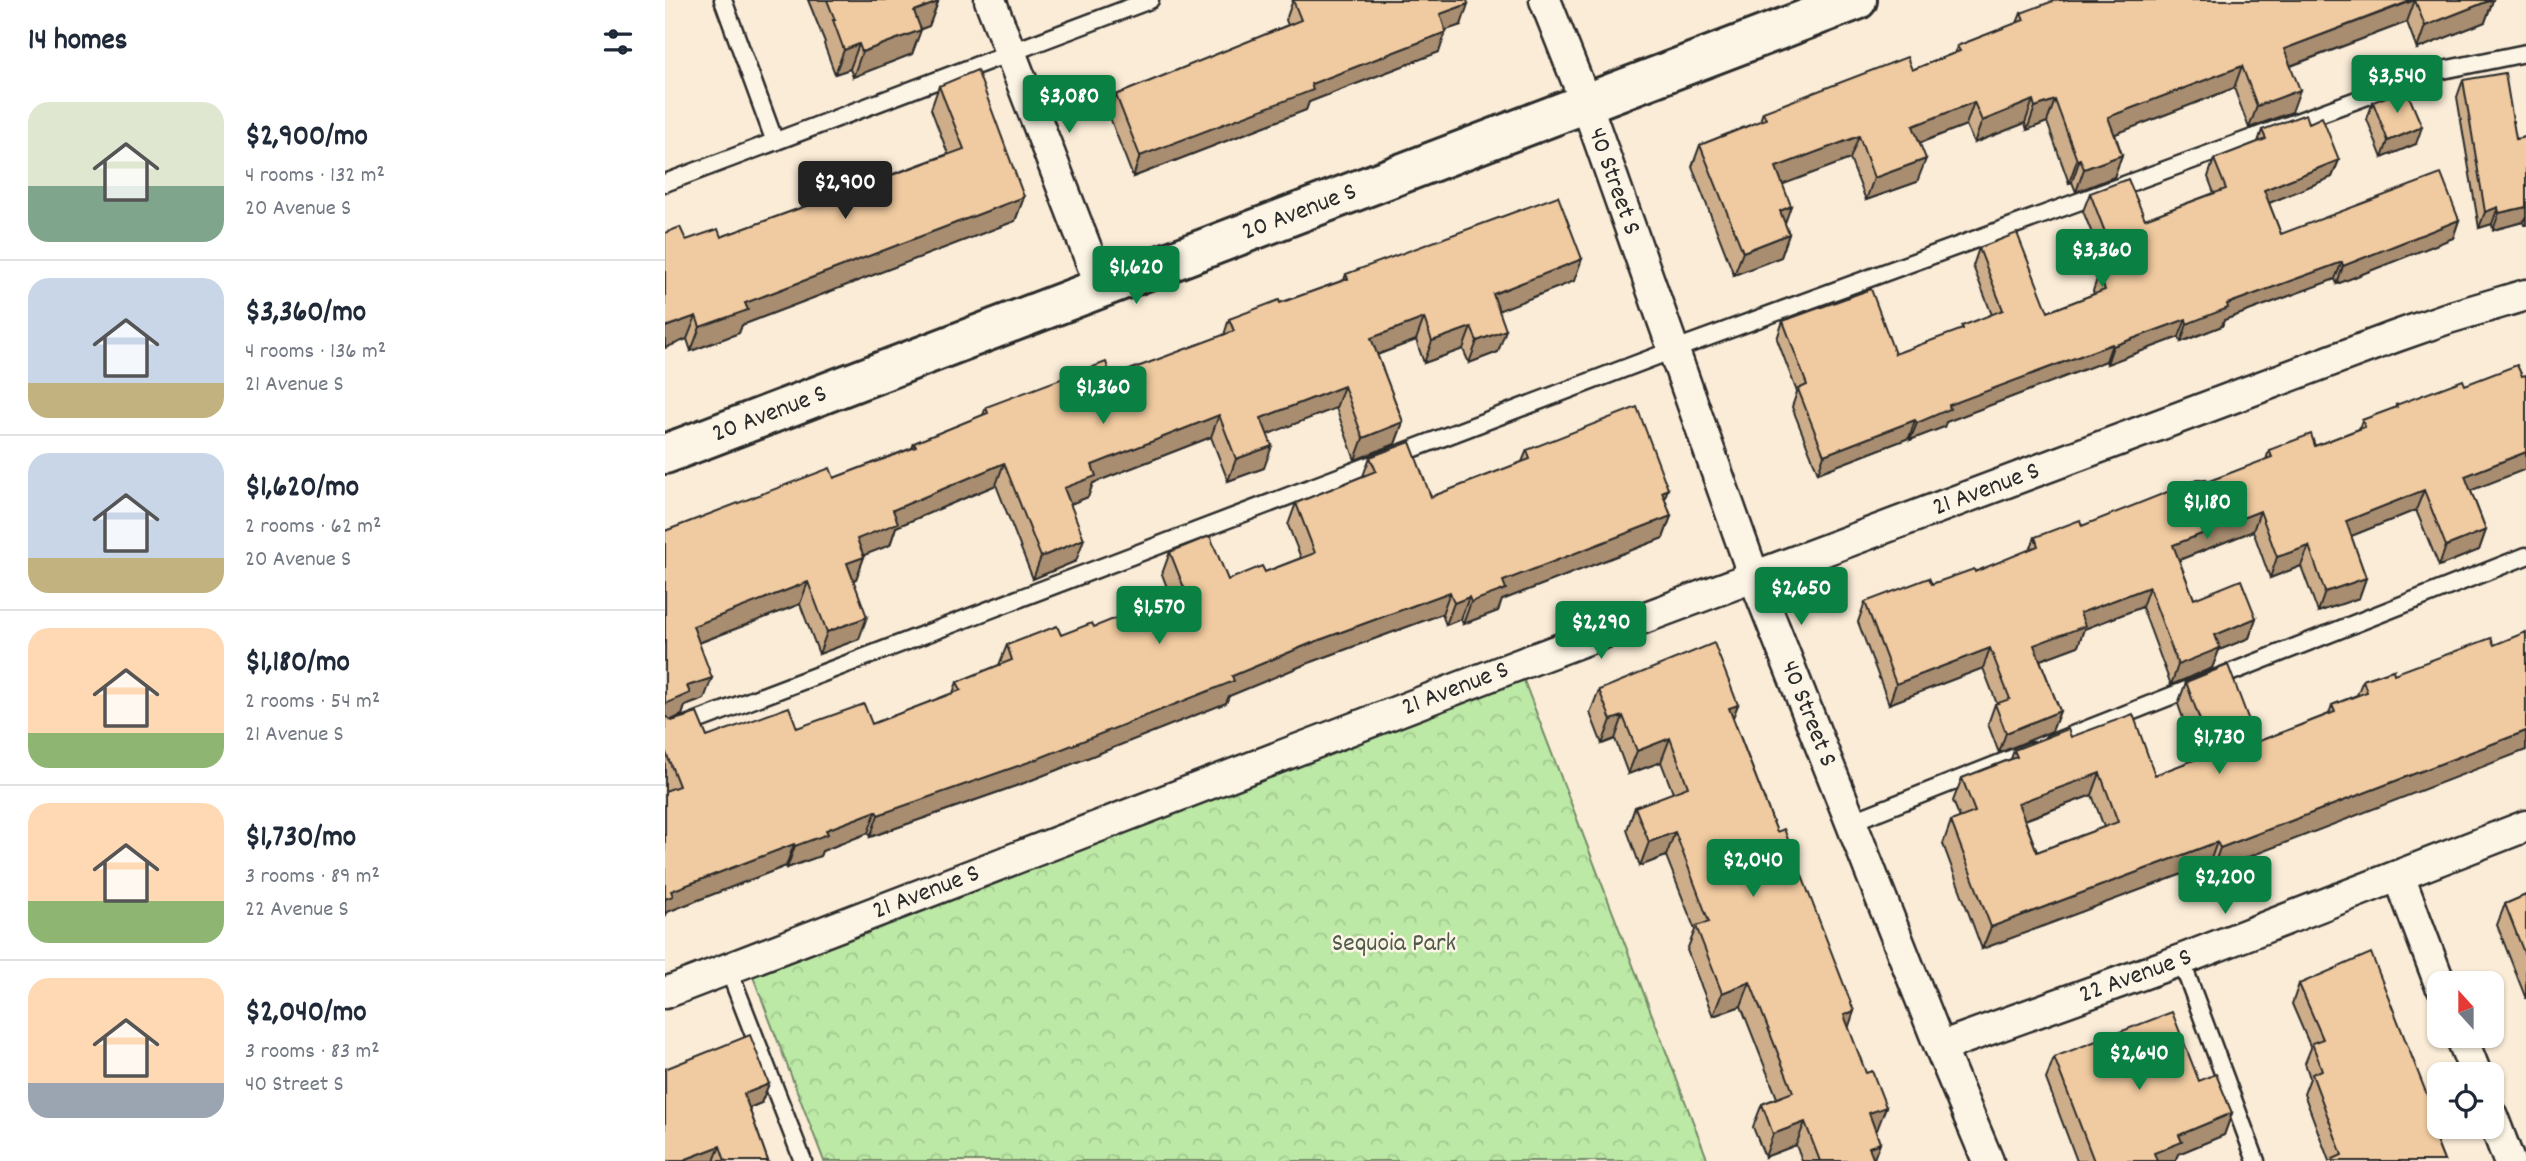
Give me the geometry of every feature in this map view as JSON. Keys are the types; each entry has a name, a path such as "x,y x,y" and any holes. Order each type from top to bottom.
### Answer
{"street":[{"path":"990,0 1101,288"},
{"name":"40 Street S","path":"1545,0 1586,103 1754,577 1940,1047 1988,1161"},
{"name":"20 Avenue S","path":"665,454 1857,0"},
{"name":"21 Avenue S","path":"665,993 1754,577 2394,337 2526,295"},
{"name":"22 Avenue S","path":"1940,1047 2181,960 2526,826"},
{"path":"2399,876 2435,971"},
{"path":"2501,1139 2509,1161"}],"lane":[{"path":"723,0 775,142"},
{"path":"665,183 1150,0"},
{"path":"665,733 1673,350 2433,72 2526,53"},
{"path":"1851,822 2526,556"},
{"path":"2181,960 2256,1161"},
{"path":"728,968 803,1161"}],"green space":[{"name":"Sequoia Park","path":"1518,665 1708,1161 824,1161 747,961"}],"building":[{"path":"827,0 938,2 914,11 921,30 862,52 859,44 844,50"},
{"path":"1293,0 1467,0 1468,4 1440,14 1446,32 1311,84 1313,90 1140,156 1116,95 1301,20"},
{"path":"2056,0 2413,0 2284,49 2300,90 2257,106 2242,66 2108,117 2122,155 2084,169 2080,159 2077,160 2055,100 2035,107 2033,100 1982,121 1974,102 1913,126 1926,159 1874,178 1859,136 1776,167 1791,206 1780,211 1789,234 1743,252 1700,145 1766,119 1763,112 1907,57 1912,70 1960,51 1957,46 2024,20 2021,13"},
{"path":"2415,0 2491,0 2425,26"},
{"path":"977,70 1024,197 745,303 748,310 700,327 696,316 665,327 665,233 680,227 686,240 718,229 721,237 964,149 939,86"},
{"path":"2505,73 2516,139 2526,137 2526,207 2499,213 2498,207 2485,212 2463,80"},
{"path":"2406,89 2422,127 2388,141 2373,102"},
{"path":"2306,114 2309,123 2322,117 2339,160 2264,190 2281,234 2441,174 2459,220 2343,266 2342,262 2227,304 2228,308 2187,324 2186,319 2113,346 2112,344 1949,405 1950,409 1917,423 1915,420 1824,455 1798,389 1807,385 1783,321 1871,289 1895,354 1963,329 1962,326 2003,310 1979,248 2017,233 2048,312 2105,290 2099,273 2118,266 2090,193 2128,179 2145,219 2226,189 2214,159 2266,139 2262,130"},
{"path":"1558,196 1582,259 1493,294 1506,330 1477,341 1471,327 1432,341 1424,318 1371,338 1403,422 1363,438 1344,386 1261,418 1272,446 1236,459 1219,415 1092,465 1096,476 1064,488 1084,539 1041,557 1004,463 893,510 898,523 857,539 864,557 847,563 867,617 827,632 808,582 693,626 712,678 687,686 690,693 665,704 665,531 830,468 834,478 916,447 914,443 988,413 986,407 1106,362 1111,377 1234,331 1229,319 1348,279 1346,274"},
{"path":"2517,365 2522,376 2526,375 2526,452 2465,476 2486,530 2446,546 2424,490 2346,521 2366,578 2325,592 2309,546 2277,557 2260,511 2173,545 2194,599 2241,580 2256,618 2215,635 2220,648 2178,665 2149,587 2080,613 2085,626 2034,645 2060,711 2006,733 1995,704 2010,699 1990,648 1896,684 1865,602 1929,578 1932,584 1974,569 1975,572 2038,546 2035,537 2080,520 2082,526 2200,479 2206,479 2207,482 2272,457 2269,450 2311,434 2315,446 2365,427 2362,420 2397,407 2396,405 2463,380 2465,385"},
{"path":"1637,407 1668,489 1662,492 1671,516 1503,581 1506,589 1471,602 1469,597 1454,603 1450,592 1314,642 1232,676 1234,681 1032,761 878,815 876,811 826,830 828,834 795,846 794,844 671,891 673,896 665,899 665,791 679,786 665,750 665,716 672,721 697,713 707,737 789,707 797,728 864,704 872,724 961,690 957,682 1012,660 1007,645 1057,626 1061,635 1092,623 1094,627 1116,618 1121,630 1190,603 1170,552 1210,536 1228,580 1262,566 1265,572 1315,553 1296,503 1376,471 1370,457 1410,442 1431,497 1530,459 1527,450"},
{"path":"2526,632 2526,731 2220,848 2217,842 1991,927 1951,821 1975,812 1962,778 2017,757 2014,750 2068,729 2071,737 2133,714 2155,775 2212,753 2186,682 2228,665 2257,742 2335,712 2332,705 2367,692 2363,680 2393,670 2394,674 2491,638 2494,645","holes":["2100,773 2118,822 2037,852 2018,803"]},
{"path":"1714,643 1738,705 1729,708 1777,832 1784,829 1854,1011 1844,1015 1866,1073 1872,1071 1886,1107 1869,1113 1880,1143 1869,1147 1874,1161 1820,1161 1805,1122 1773,1134 1762,1104 1793,1092 1750,982 1722,993 1696,926 1709,922 1675,832 1649,842 1635,807 1688,787 1670,738 1637,751 1623,716 1611,720 1599,690"},
{"path":"2526,895 2526,958 2505,904"},
{"path":"2371,953 2427,1095 2427,1139 2435,1139 2444,1161 2334,1161 2333,1159 2342,1155 2312,1074 2322,1070 2312,1043 2323,1039 2299,984"},
{"path":"2172,1012 2199,1081 2216,1074 2232,1113 2179,1135 2182,1142 2154,1153 2157,1161 2094,1161 2054,1057"},
{"path":"750,1035 769,1084 744,1094 768,1161 725,1161 720,1146 681,1161 665,1161 665,1069"}]}
